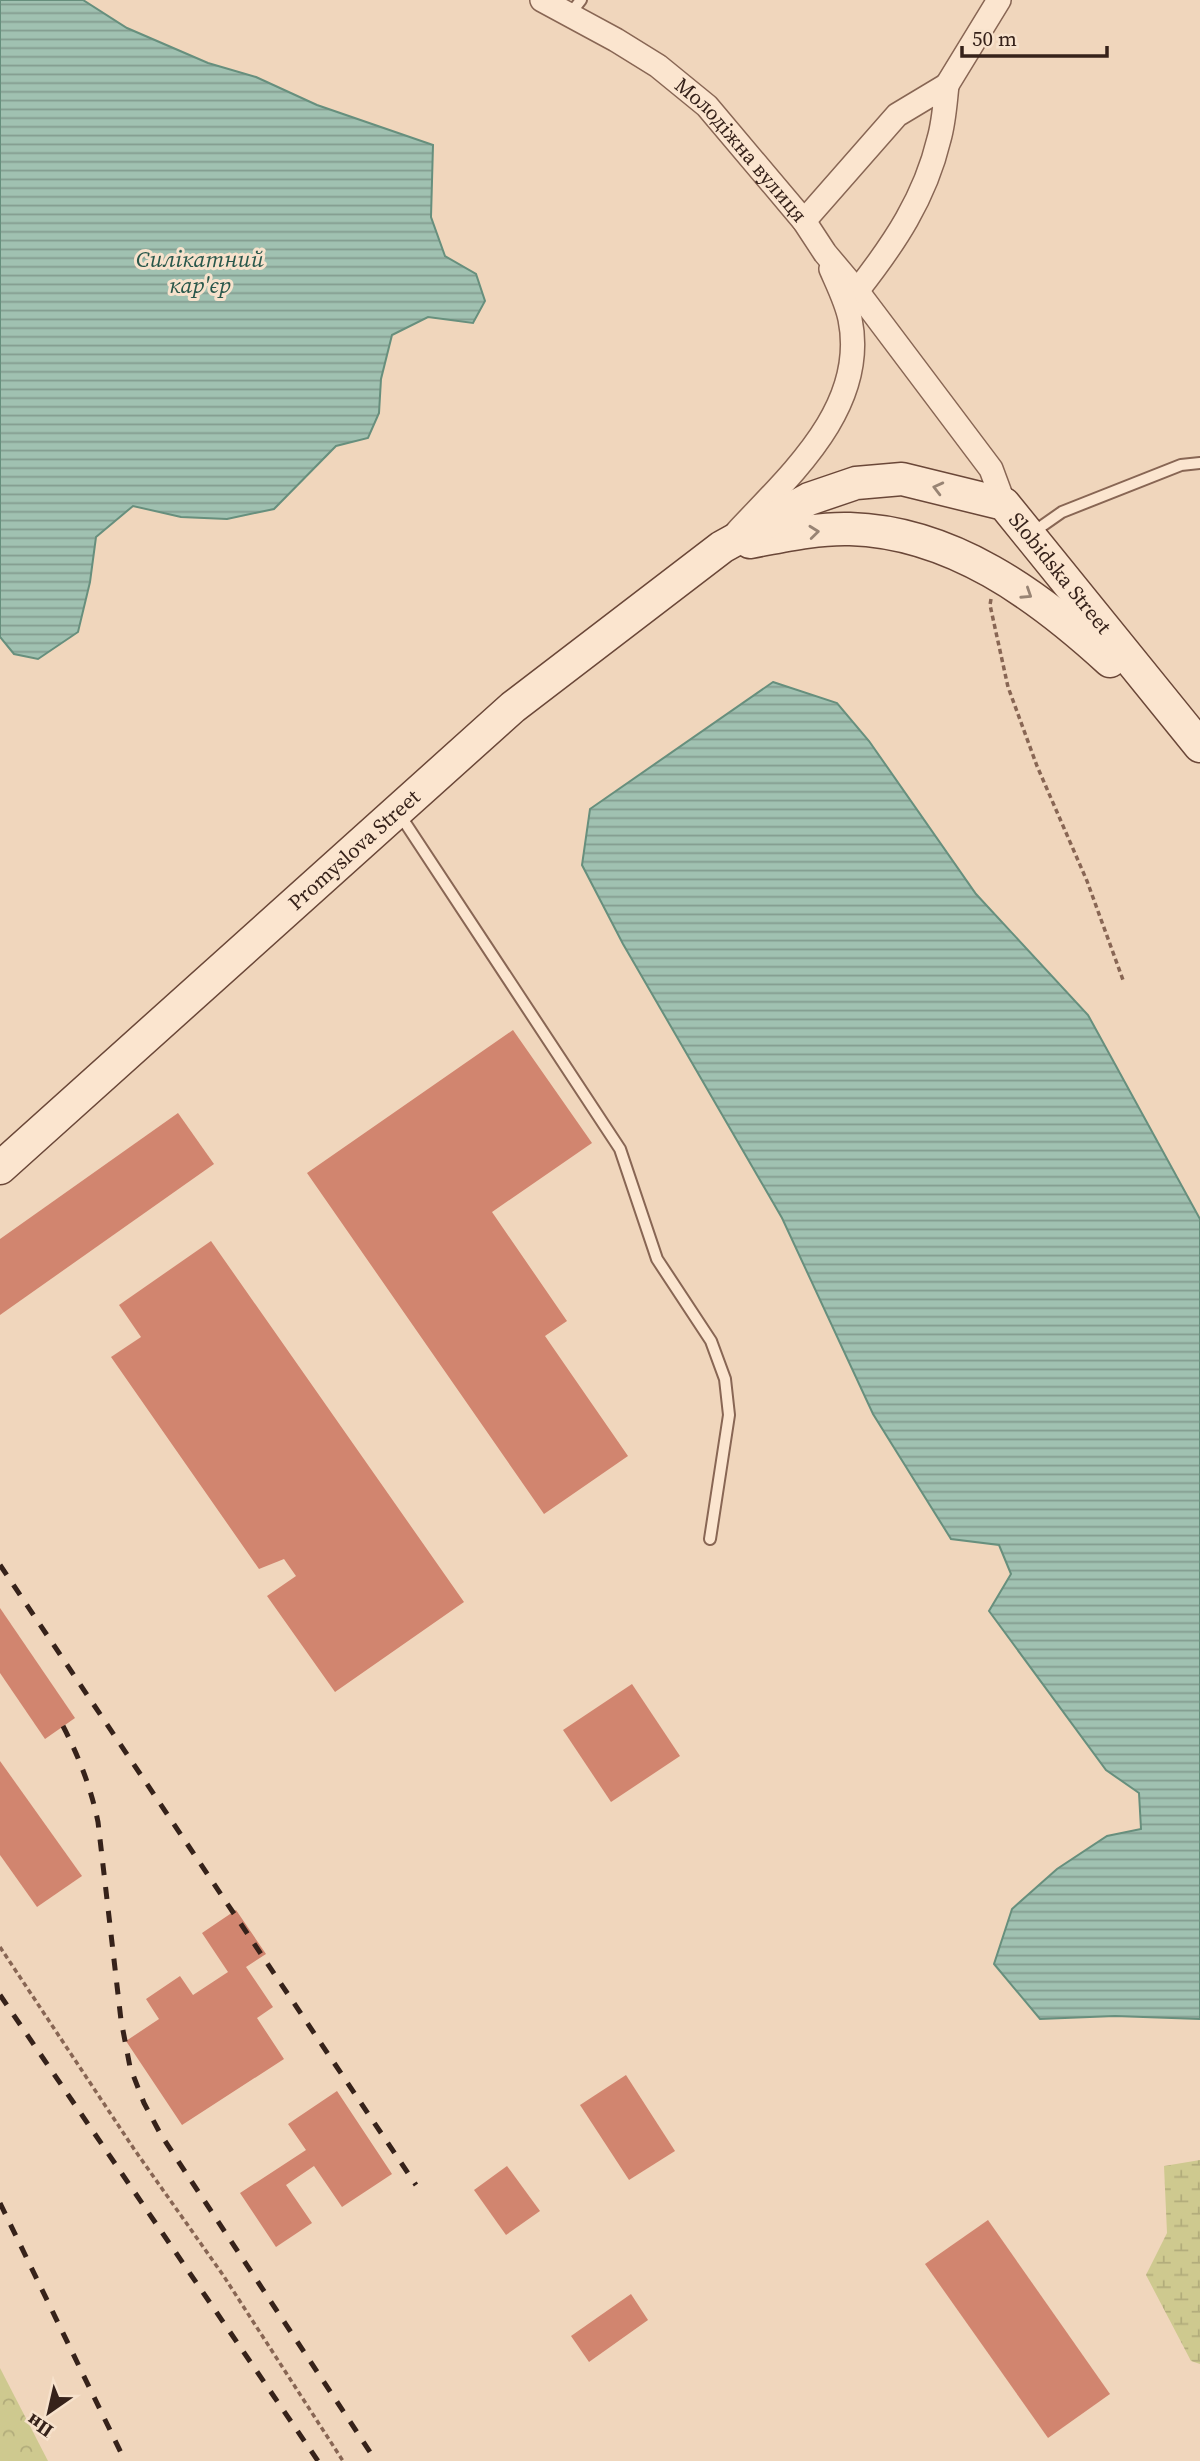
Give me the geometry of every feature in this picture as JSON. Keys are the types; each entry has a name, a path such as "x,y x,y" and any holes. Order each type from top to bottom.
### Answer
{"street":[{"name":"Молодіжна вулиця","path":"542,0 575,7 658,66 707,106 804,221 897,115 947,85"},
{"name":"Молодіжна вулиця","path":"857,291 910,218 939,139 947,85 999,0"},
{"path":"804,221 825,253 992,469 1004,504"},
{"path":"722,547 800,464 831,422 842,396 850,368 853,340 850,317 825,253"},
{"name":"Slobidska Street","path":"722,547 809,499 856,483 902,480 1004,504 1199,745"},
{"path":"722,547 792,534 850,528 907,536 954,551 993,572 1047,607 1199,745"},
{"name":"Promyslova Street","path":"0,1168 513,707 722,547"}],"lane":[{"path":"1029,534 1062,512 1181,465 1200,463"},
{"path":"397,811 620,1149 657,1259 711,1341 725,1379 729,1415 710,1539"}],"path":[{"path":"993,572 990,605 1008,687 1037,766 1087,881 1123,980"},
{"path":"0,1947 134,2149 223,2275 343,2461"}],"green space":[{"path":"1200,2160 1200,2364 1191,2361 1146,2275 1167,2233 1164,2166"},
{"path":"0,2368 48,2461 0,2461"}],"water":[{"name":"Силікатний кар'єр","path":"0,0 83,0 127,28 208,63 256,77 317,105 433,145 431,217 445,256 476,274 485,301 473,323 428,317 392,335 381,379 379,413 368,438 336,446 274,509 227,519 181,517 133,506 96,537 90,582 78,632 38,659 14,654 0,637"},
{"path":"773,682 837,703 869,741 976,894 1088,1015 1200,1219 1200,2019 1115,2016 1040,2019 994,1964 1012,1909 1057,1869 1107,1836 1141,1829 1139,1793 1106,1770 989,1611 1011,1574 999,1545 951,1539 873,1414 782,1218 623,944 582,865 590,809"}],"building":[{"path":"513,1030 592,1143 492,1212 567,1321 545,1336 628,1456 544,1514 307,1173"},
{"path":"178,1113 214,1164 0,1315 0,1239"},
{"path":"211,1241 464,1602 335,1692 267,1596 296,1576 284,1559 259,1569 111,1357 141,1337 119,1305"},
{"path":"0,1608 75,1718 45,1739 0,1673"},
{"path":"632,1684 680,1756 611,1802 563,1730"},
{"path":"0,1761 82,1876 37,1907 0,1855"},
{"path":"236,1910 266,1954 246,1967 273,2007 257,2018 284,2059 182,2125 126,2041 159,2019 146,1999 180,1976 193,1995 228,1972 202,1933"},
{"path":"626,2075 675,2151 629,2180 580,2105"},
{"path":"337,2091 392,2174 342,2207 314,2166 286,2185 312,2223 276,2247 240,2193 306,2150 288,2124"},
{"path":"507,2166 540,2211 506,2235 474,2190"},
{"path":"988,2220 1110,2394 1048,2438 925,2264"},
{"path":"631,2294 648,2320 589,2362 571,2336"}],"railway":[{"path":"0,1565 416,2185"},
{"path":"63,1726 84,1773 98,1822 121,2020 130,2067 144,2103 161,2135 376,2461"},
{"path":"0,1995 318,2461"},
{"path":"0,2203 125,2461"}]}
